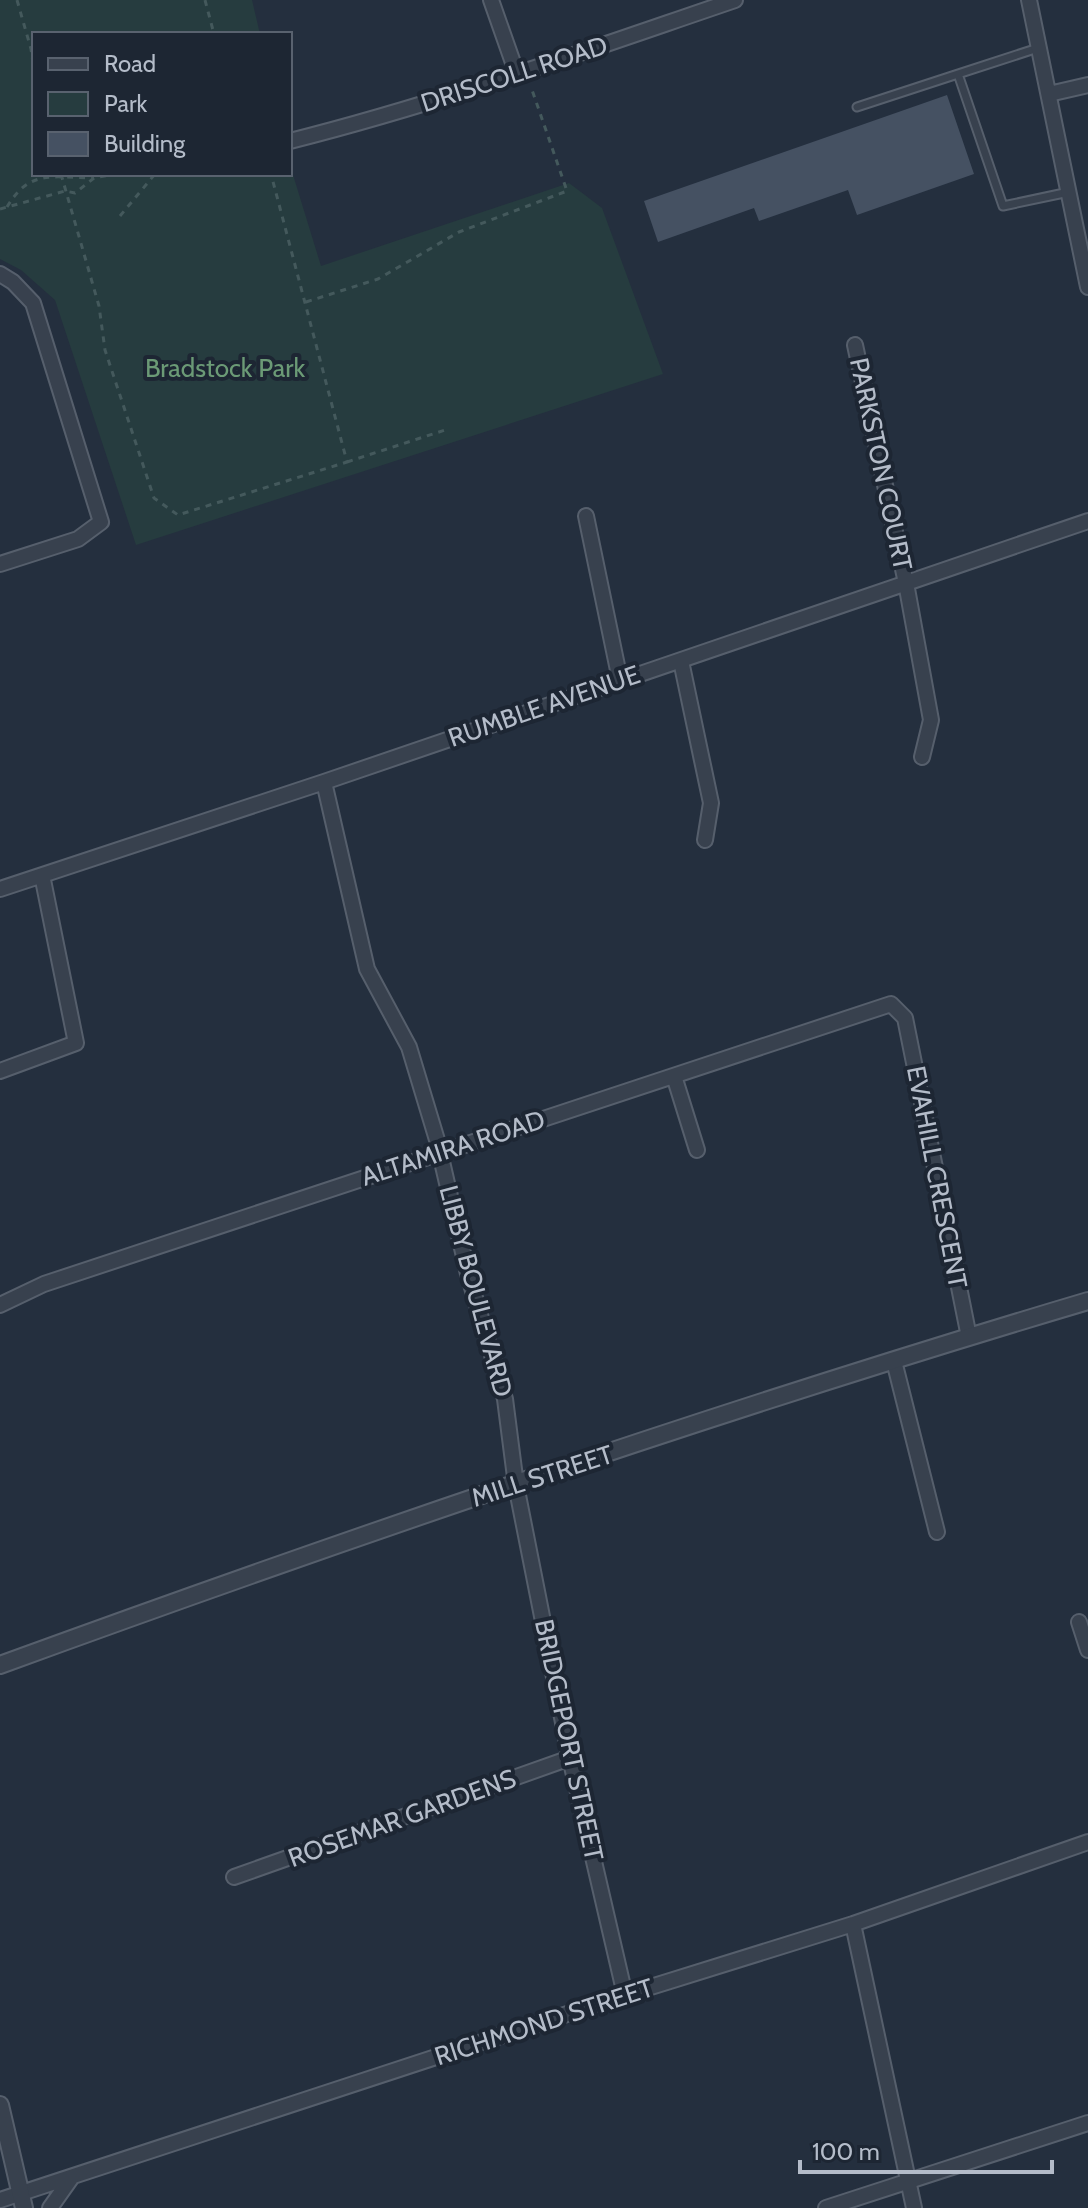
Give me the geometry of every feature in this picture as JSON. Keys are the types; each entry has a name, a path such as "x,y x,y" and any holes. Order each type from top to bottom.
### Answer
{"street":[{"path":"491,0 517,74"},
{"name":"DRISCOLL ROAD","path":"292,140 517,74 735,0"},
{"path":"1029,0 1088,287"},
{"path":"1049,94 1088,85"},
{"path":"0,274 13,282 33,303 101,522 78,539 0,564"},
{"name":"PARKSTON COURT","path":"855,345 906,583 931,720 922,757"},
{"path":"586,516 620,680"},
{"name":"RUMBLE AVENUE","path":"0,889 324,782 1088,521"},
{"path":"681,661 711,803 705,840"},
{"name":"LIBBY BOULEVARD","path":"324,782 367,969 409,1047 440,1151 468,1274 505,1399 516,1485"},
{"path":"0,1071 76,1043 42,875"},
{"name":"ALTAMIRA ROAD","path":"0,1305 44,1284 891,1004 905,1018"},
{"name":"EVAHILL CRESCENT","path":"905,1018 969,1337"},
{"path":"674,1076 697,1150"},
{"name":"MILL STREET","path":"0,1665 314,1551 894,1361 1088,1301"},
{"path":"894,1361 937,1532"},
{"name":"BRIDGEPORT STREET","path":"516,1485 570,1758 625,1995"},
{"path":"1079,1622 1088,1650"},
{"name":"ROSEMAR GARDENS","path":"234,1877 570,1758"},
{"name":"RICHMOND STREET","path":"0,2200 22,2200 72,2177 625,1995 853,1924 1088,1842"},
{"path":"853,1924 914,2208"},
{"path":"0,2105 22,2200"},
{"path":"826,2208 1088,2123"},
{"path":"50,2208 72,2177"}],"lane":[{"path":"857,107 1040,47"},
{"path":"958,74 1003,206 1070,192"}],"path":[{"path":"17,0 32,56"},
{"path":"205,0 213,32"},
{"path":"306,302 378,279 459,232 567,191 528,80 517,74"},
{"path":"61,176 99,306 105,350 154,498 178,515 445,430"},
{"path":"7,207 15,193 35,178 104,176"},
{"path":"120,216 153,176"},
{"path":"272,176 347,462"},
{"path":"0,209 65,191 75,193 94,178"}],"green space":[{"name":"Bradstock Park","path":"0,0 252,0 260,32 32,32 32,176 292,176 292,172 321,266 569,183 602,208 663,374 136,545 55,300 21,270 0,259"}],"building":[{"path":"947,95 974,174 857,215 848,190 759,221 754,208 658,242 644,201"}]}
